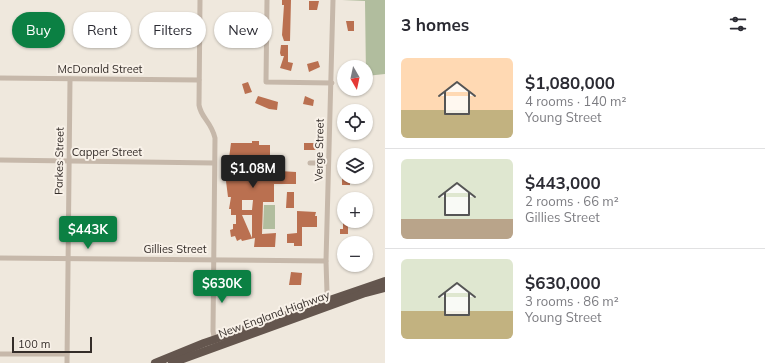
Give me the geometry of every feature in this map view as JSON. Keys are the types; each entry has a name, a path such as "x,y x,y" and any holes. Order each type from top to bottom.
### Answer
{"highway":[{"name":"New England Highway","path":"172,363 216,343 329,299 385,280"},
{"name":"New England Highway","path":"155,363 365,293 385,288"}],"street":[{"path":"200,0 200,112 213,128 215,138 213,331 216,343"},
{"path":"267,0 266,82 332,83"},
{"name":"Verge Street","path":"329,299 327,293 326,261 328,163 332,83 333,0"},
{"name":"McDonald Street","path":"0,78 199,80"},
{"name":"Parkes Street","path":"67,363 70,79"},
{"name":"Capper Street","path":"0,160 214,163"},
{"path":"310,163 328,163"},
{"name":"Gillies Street","path":"0,258 326,261"},
{"path":"0,354 67,354"}],"green space":[{"path":"342,0 385,0 385,74 373,75 373,60 366,60 365,1"},
{"path":"264,205 275,205 275,229 263,229"}],"building":[{"path":"282,0 291,0 290,41 284,41 282,35 284,5 282,5"},
{"path":"309,1 319,1 317,10 309,10"},
{"path":"346,21 354,21 354,31 348,31"},
{"path":"281,45 288,45 288,62 293,63 291,71 280,68 284,56 281,56 280,53"},
{"path":"318,61 320,67 309,72 307,64"},
{"path":"248,82 252,92 245,94 242,84"},
{"path":"258,96 278,102 277,110 269,109 255,103"},
{"path":"305,96 314,100 313,106 303,104"},
{"path":"252,141 259,141 259,145 270,145 270,159 280,158 280,171 296,172 296,184 274,184 274,202 263,202 262,234 276,233 275,247 254,247 255,238 242,241 241,239 237,241 235,236 231,237 230,230 233,229 233,224 236,224 236,215 231,215 231,209 229,209 231,197 228,197 226,181 231,143 252,143","holes":["237,161 259,162 243,178 243,172 238,172 237,170","242,200 253,200 252,210 242,210","242,215 252,215 252,238"]},
{"path":"304,143 316,143 316,150 304,150"},
{"path":"287,192 294,192 294,208 286,208"},
{"path":"297,211 316,212 315,216 317,216 317,227 302,227 302,246 294,246 294,243 287,243 287,234 297,233"},
{"path":"348,228 348,234 340,234 340,229"},
{"path":"291,272 302,273 301,285 289,285"}]}
